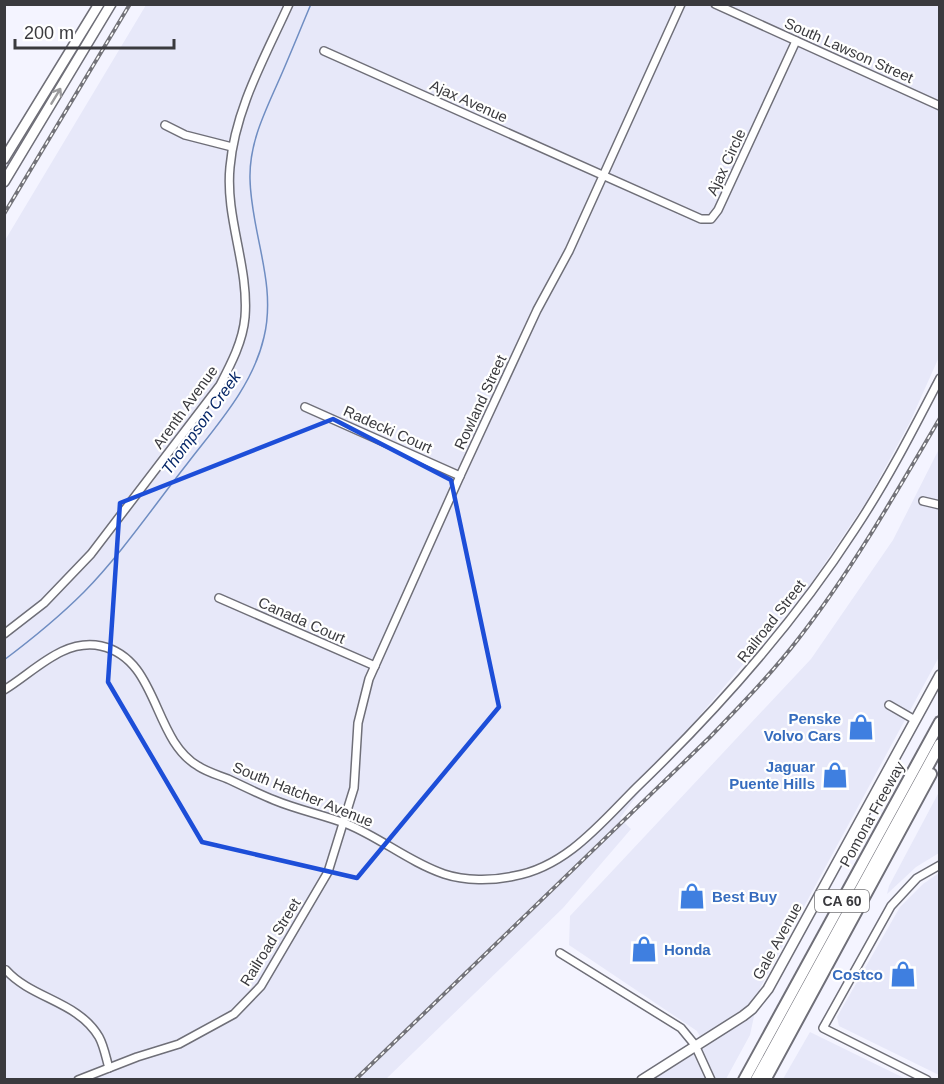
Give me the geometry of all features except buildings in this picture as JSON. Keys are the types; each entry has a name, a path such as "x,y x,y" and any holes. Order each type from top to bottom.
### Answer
{"highway":[{"name":"Pomona Freeway","path":"744,1080 939,722"},
{"path":"751,1080 939,736"},
{"path":"756,1080 939,744"},
{"name":"CA 60","path":"765,1080 939,759"}],"main road":[{"path":"4,159 99,4"},
{"path":"4,182 111,4"},
{"path":"23,151 34,121 34,111"},
{"name":"Gale Avenue","path":"642,1080 752,1009 768,989 939,675"}],"street":[{"name":"Arenth Avenue","path":"4,634 44,603 91,554 220,385 231,364 245,319 246,298 229,193 232,147 248,94 289,4"},
{"name":"Rowland Street","path":"344,823 354,788 358,723 375,666 460,476 537,310 569,251 681,4"},
{"name":"South Lawson Street","path":"715,4 939,106"},
{"name":"Ajax Circle","path":"603,175 701,219 711,219 718,210 796,41"},
{"name":"Ajax Avenue","path":"324,51 603,175"},
{"path":"165,125 184,135 232,147"},
{"name":"Railroad Street","path":"578,846 691,735 747,674 776,638 855,529 898,459 939,378"},
{"name":"Radecki Court","path":"305,407 460,476"},
{"path":"923,501 939,505"},
{"name":"Canada Court","path":"219,598 375,666"},
{"name":"South Hatcher Avenue","path":"4,690 68,648 85,645 101,646 131,662 142,677 173,740 183,754 198,766 276,801 368,833 415,862 447,875 483,879 515,876 545,866 578,846"},
{"path":"889,705 915,720"},
{"name":"Railroad Street","path":"78,1080 179,1044 234,1014 248,1001 261,986 328,872 344,823"},
{"path":"927,1080 823,1028 891,906 917,878 939,865"},
{"path":"560,953 681,1028 695,1045 711,1080"},
{"path":"6,970 16,981 68,1007 91,1025 100,1039 109,1068"}],"highlighted area":[{"path":"333,419 451,480 499,707 357,878 202,842 108,682 120,503"}],"shaded area":[{"path":"146,5 939,5 939,357 910,422 868,499 810,585 679,740 620,818 631,829 563,908 386,1079 5,1079 4,242"},
{"path":"939,449 939,657 760,988 750,1035 726,1079 656,1079 662,1073 706,1047 697,1031 569,945 570,916 811,659 893,540"},
{"path":"939,792 939,853 916,867 887,894 889,886"},
{"name":"Costco","path":"939,873 939,1075 839,1026 837,1017 900,907 923,884"},
{"path":"810,1032 906,1079 783,1079"}],"waterway":[{"name":"Thompson Creek","path":"4,660 65,610 111,562 232,405 259,355 267,317 267,297 266,278 251,199 250,166 263,116 311,4"}],"railway":[{"path":"4,214 130,4"},
{"path":"355,1080 745,701 799,638 837,585 873,531 940,418"}],"place":[{"name":"Penske Volvo Cars","path":"861,727"},
{"name":"Jaguar Puente Hills","path":"835,775"},
{"name":"Best Buy","path":"692,896"},
{"name":"Honda","path":"644,949"},
{"name":"Costco","path":"903,974"}]}
